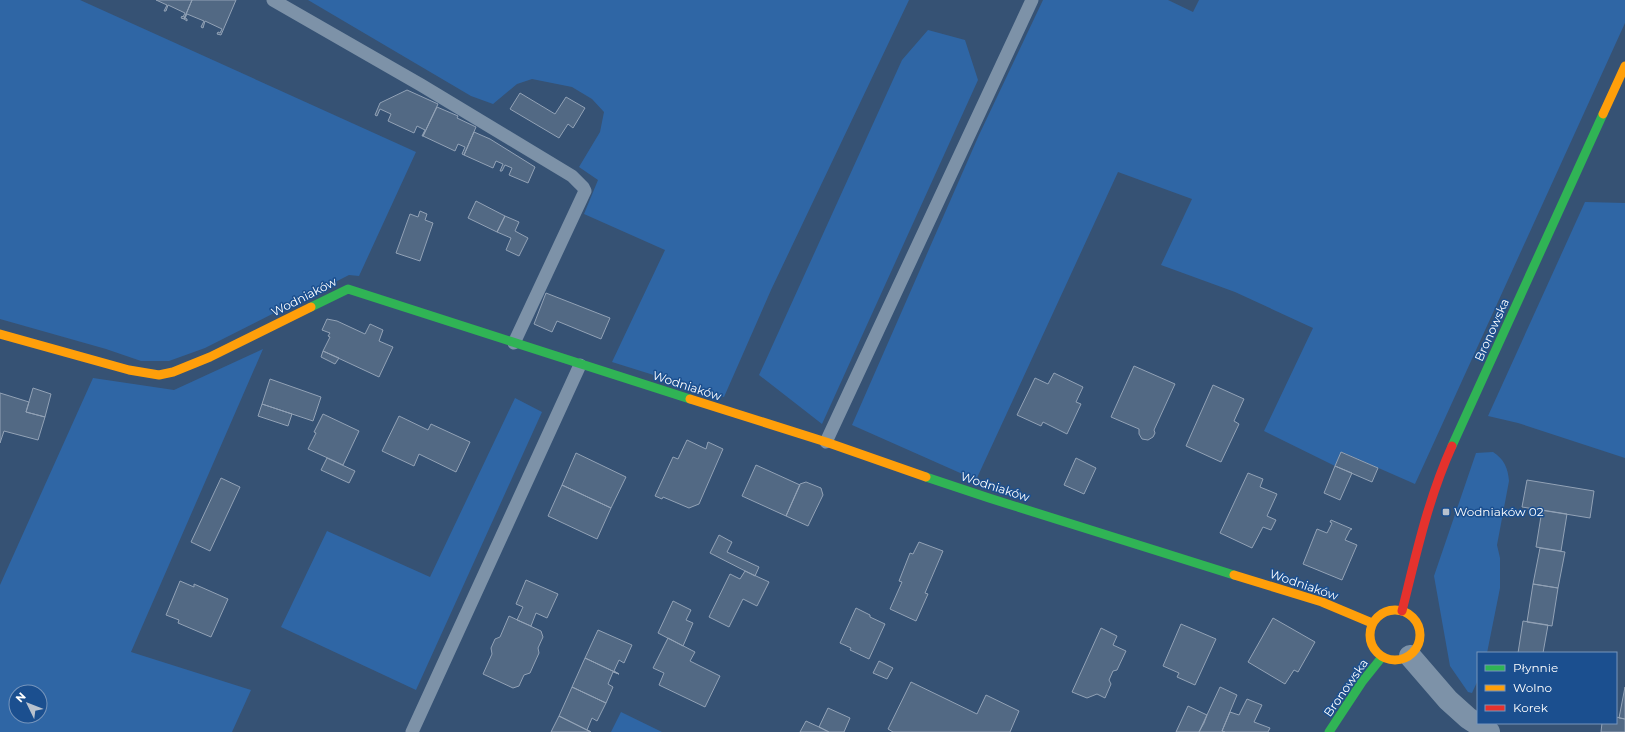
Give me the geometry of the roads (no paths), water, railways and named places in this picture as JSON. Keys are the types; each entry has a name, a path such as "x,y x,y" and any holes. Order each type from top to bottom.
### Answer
{"street":[{"name":"Bronowska","path":"1402,611 1428,508 1441,471 1625,66"},
{"name":"Wodniaków","path":"0,334 129,370 159,375 174,372 210,357 348,289 580,365 826,442 989,498 1322,602 1372,623"},
{"path":"1372,623 1376,617 1388,610 1402,611 1416,620 1420,630 1420,639 1417,648 1410,656 1448,700 1468,718 1489,732"},
{"name":"Bronowska","path":"1372,623 1369,634 1375,651 1382,657 1393,661 1405,659 1410,656"},
{"name":"Bronowska","path":"1329,732 1362,682 1382,657"}],"lane":[{"path":"273,0 421,85 572,176 583,187 585,191 514,343"},
{"path":"826,442 1032,0"},
{"path":"412,732 580,365"}],"place":[{"name":"Wodniaków 02","path":"1446,512"}]}
